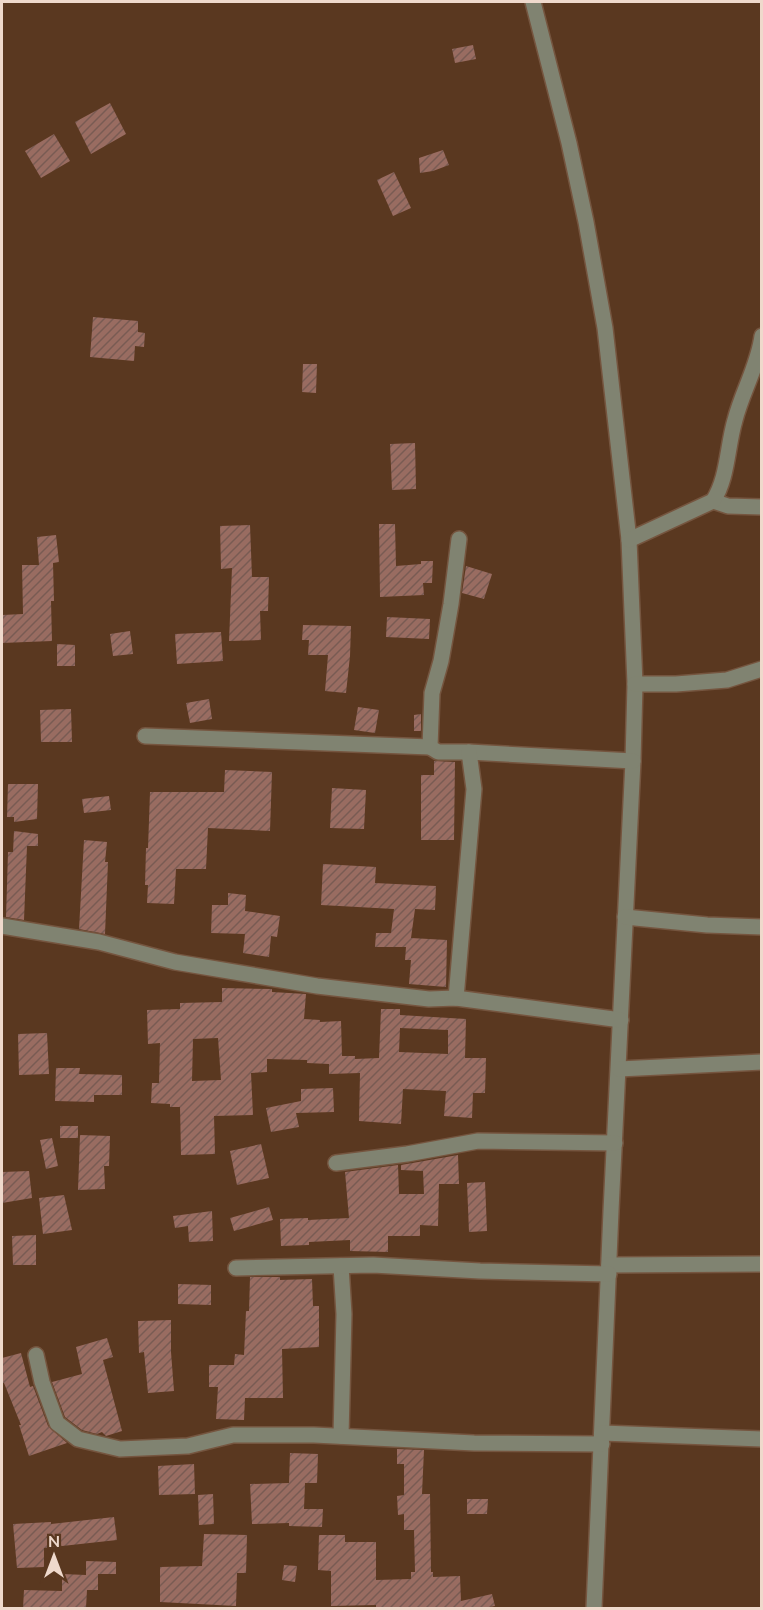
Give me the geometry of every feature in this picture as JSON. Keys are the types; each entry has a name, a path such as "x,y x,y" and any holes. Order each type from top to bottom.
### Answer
{"street":[{"path":"533,2 569,143 600,305 629,540 635,684 594,1608"},
{"path":"629,540 713,501 720,491 735,420 759,352 762,336"},
{"path":"713,501 728,506 762,507"},
{"path":"430,747 432,693 441,661 451,604 459,539"},
{"path":"635,684 727,680 762,669"},
{"path":"145,736 430,747 438,752 633,761"},
{"path":"456,998 474,789 469,752"},
{"path":"625,917 707,925 762,927"},
{"path":"2,926 99,942 175,962 317,986 429,999 456,998 621,1020"},
{"path":"619,1069 762,1062"},
{"path":"336,1163 407,1154 478,1141 615,1143"},
{"path":"236,1268 373,1265 567,1274 609,1269 762,1264"},
{"path":"341,1266 344,1314 341,1436"},
{"path":"36,1355 42,1382 57,1423 78,1439 120,1449 188,1446 233,1436 341,1436 474,1443 602,1438 762,1439"}],"building":[{"path":"473,45 476,59 455,63 452,49"},
{"path":"110,103 126,134 91,154 75,122"},
{"path":"54,134 70,161 41,178 25,151"},
{"path":"443,150 449,165 420,173 419,158"},
{"path":"394,172 411,208 393,216 377,180"},
{"path":"93,317 138,321 138,332 145,333 144,347 135,346 134,361 90,357"},
{"path":"303,364 317,364 316,393 302,392"},
{"path":"415,443 416,489 392,490 390,444"},
{"path":"379,524 395,524 396,566 433,561 432,583 423,583 424,595 380,597"},
{"path":"250,525 252,577 269,577 268,611 260,611 261,640 229,641 232,568 221,569 220,526"},
{"path":"56,535 59,562 53,563 52,641 2,643 2,615 23,614 22,565 39,565 37,537"},
{"path":"466,566 492,574 484,599 462,593"},
{"path":"387,617 430,619 429,639 386,637"},
{"path":"303,625 351,626 346,693 325,691 328,655 308,655 309,640 302,640"},
{"path":"130,631 133,654 113,656 110,634"},
{"path":"221,632 223,661 177,664 175,634"},
{"path":"57,644 75,645 75,666 57,666"},
{"path":"209,699 212,719 190,723 186,703"},
{"path":"358,707 379,710 375,733 354,730"},
{"path":"71,709 72,742 41,742 40,710"},
{"path":"421,714 421,731 414,731 414,715"},
{"path":"434,761 455,762 454,840 421,840 421,775 434,775"},
{"path":"225,770 272,772 270,831 208,828 206,869 176,869 174,904 147,903 146,848 148,848 150,792 224,792"},
{"path":"8,784 38,784 37,819 14,822 14,817 7,817"},
{"path":"332,788 366,790 364,829 330,828"},
{"path":"109,796 111,810 84,813 82,799"},
{"path":"14,831 38,834 38,846 27,846 24,920 6,917 8,852 13,852"},
{"path":"84,840 107,842 105,934 79,929"},
{"path":"323,864 376,867 375,883 436,886 435,910 415,909 411,938 447,940 446,987 409,984 411,960 405,960 406,947 375,947 376,933 391,933 394,909 321,905"},
{"path":"228,893 246,895 245,911 280,916 277,937 271,936 269,957 243,953 245,934 211,933 212,905 228,905"},
{"path":"222,988 272,989 272,992 306,994 304,1019 320,1020 320,1022 341,1021 342,1056 355,1056 355,1059 379,1058 381,1009 400,1009 400,1015 466,1019 465,1058 486,1058 485,1093 473,1093 472,1118 444,1116 446,1091 403,1089 401,1124 359,1121 360,1073 329,1074 329,1064 307,1063 307,1060 267,1059 267,1072 251,1073 253,1115 214,1116 215,1154 181,1155 180,1107 151,1103 152,1083 159,1083 160,1043 148,1044 147,1010 180,1009 180,1003 222,1002","holes":["400,1028 448,1030 448,1054 399,1052","218,1038 221,1080 192,1081 193,1039"]},
{"path":"47,1033 49,1074 19,1075 18,1034"},
{"path":"56,1068 80,1068 79,1074 122,1075 122,1095 94,1095 94,1102 55,1101"},
{"path":"333,1088 334,1112 296,1113 299,1127 271,1132 266,1108 301,1101 301,1089"},
{"path":"60,1126 78,1126 78,1138 60,1138"},
{"path":"80,1135 110,1136 109,1166 104,1166 105,1189 78,1190"},
{"path":"52,1138 58,1166 46,1169 40,1140"},
{"path":"261,1144 269,1178 237,1185 230,1151"},
{"path":"458,1155 459,1184 439,1184 438,1226 420,1225 420,1236 388,1236 388,1252 350,1251 350,1240 281,1246 280,1219 349,1218 345,1172 398,1165 399,1194 424,1194 423,1171 401,1170 401,1165"},
{"path":"29,1171 32,1198 2,1203 2,1172"},
{"path":"485,1182 487,1231 469,1232 467,1183"},
{"path":"64,1195 72,1230 43,1234 39,1198"},
{"path":"269,1207 273,1220 234,1231 230,1218"},
{"path":"212,1211 213,1241 189,1242 188,1226 175,1228 173,1216"},
{"path":"36,1235 36,1265 13,1265 12,1236"},
{"path":"250,1277 280,1277 280,1280 312,1279 313,1306 319,1306 319,1347 282,1349 283,1398 245,1398 244,1420 216,1419 218,1387 209,1387 209,1365 234,1365 235,1354 244,1355"},
{"path":"178,1284 211,1285 211,1305 178,1304"},
{"path":"171,1320 174,1391 148,1393 144,1352 139,1353 138,1321"},
{"path":"107,1338 113,1357 103,1360 122,1431 106,1436 102,1432 97,1434 82,1430 65,1417 52,1382 82,1374 76,1347"},
{"path":"21,1353 30,1387 33,1386 48,1426 67,1443 29,1456 19,1425 21,1425 4,1383 2,1383 2,1358"},
{"path":"397,1449 424,1450 422,1494 430,1494 431,1572 433,1572 433,1577 460,1576 461,1601 492,1594 495,1606 484,1608 376,1608 376,1605 331,1606 331,1571 318,1570 319,1535 345,1535 345,1542 376,1542 376,1580 411,1579 411,1572 415,1572 414,1530 404,1530 404,1514 398,1515 397,1496 404,1495 404,1464 397,1464"},
{"path":"290,1453 318,1454 317,1483 305,1483 304,1509 323,1509 322,1527 289,1526 289,1523 252,1524 250,1484 289,1483"},
{"path":"194,1464 195,1494 159,1495 158,1466"},
{"path":"213,1494 214,1524 199,1525 198,1495"},
{"path":"467,1499 488,1499 487,1514 467,1514"},
{"path":"114,1517 117,1540 44,1548 44,1567 17,1568 13,1524 51,1522 51,1524"},
{"path":"204,1534 247,1535 246,1573 237,1573 236,1606 160,1602 160,1567 202,1566"},
{"path":"86,1561 116,1562 116,1574 98,1574 98,1590 87,1590 86,1608 23,1608 24,1590 62,1591 62,1574 86,1575"},
{"path":"284,1565 297,1566 295,1582 282,1580"}]}
